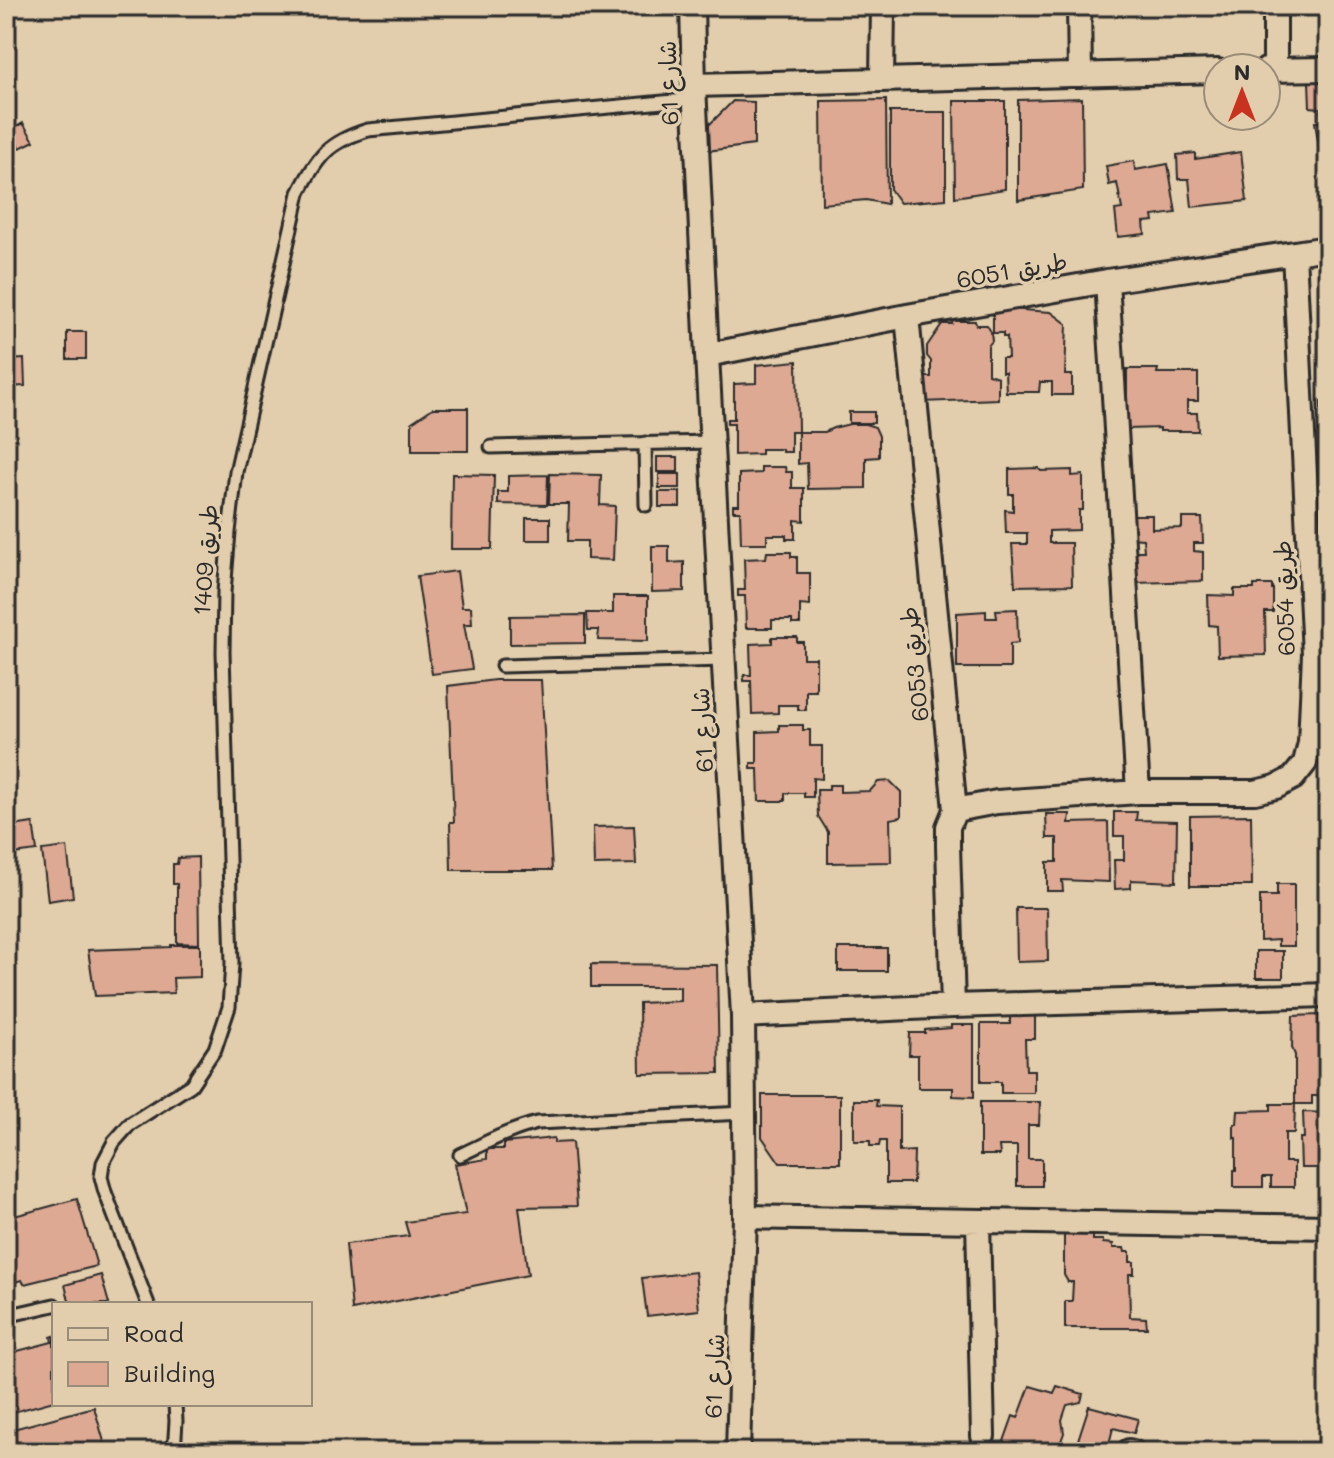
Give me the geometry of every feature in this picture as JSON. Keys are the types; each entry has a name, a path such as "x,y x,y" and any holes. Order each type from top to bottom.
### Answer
{"street":[{"name":"شارع 61","path":"692,6 707,355 743,1016 745,1217 738,1452"},
{"path":"882,80 883,6"},
{"path":"1079,6 1080,75"},
{"path":"1272,52 1275,6"},
{"path":"1282,70 1328,69"},
{"path":"694,92 882,80 1202,71"},
{"name":"طريق 6051","path":"707,355 1107,281 1328,248"},
{"name":"طريق 6054","path":"955,810 997,802 1138,792 1255,792 1276,787 1293,778 1305,763 1321,653 1294,253"},
{"path":"1107,281 1138,792"},
{"name":"طريق 6053","path":"907,316 955,810 948,827 953,1006"},
{"path":"743,1016 953,1006 1328,995"},
{"path":"745,1217 1328,1227"},
{"path":"978,1221 983,1436"}],"lane":[{"name":"طريق 1409","path":"147,1302 101,1177 103,1163 114,1142 130,1124 191,1085 215,1049 229,1007 232,964 223,652 229,532 236,472 299,193 325,151 345,137 368,130 694,92"},
{"path":"491,447 712,442"},
{"path":"645,443 646,505"},
{"path":"502,666 725,660"},
{"path":"460,1155 516,1128 537,1123 744,1113"},
{"path":"6,1316 52,1305"},
{"path":"174,1452 175,1406"}],"building":[{"path":"1309,81 1328,81 1328,153 1320,153 1315,122 1321,122 1320,108 1310,107"},
{"path":"1082,98 1083,190 1018,200 1018,100"},
{"path":"886,100 887,204 866,200 822,204 821,101"},
{"path":"733,101 754,102 754,145 706,151 706,128"},
{"path":"954,101 1005,101 1005,189 955,197"},
{"path":"890,112 946,112 946,199 900,203 890,189"},
{"path":"23,123 34,141 20,148 9,131"},
{"path":"1241,152 1247,201 1192,207 1189,179 1178,179 1177,155 1195,153 1195,159"},
{"path":"1134,161 1135,170 1168,164 1176,213 1153,216 1154,221 1144,222 1145,234 1118,237 1115,210 1122,209 1117,183 1109,185 1106,166"},
{"path":"993,308 1051,312 1067,324 1065,375 1072,375 1072,395 1052,395 1052,382 1040,382 1039,392 1006,392 1002,358 1008,358 1007,337 1003,337 1003,333 993,333"},
{"path":"953,321 975,321 976,325 987,325 992,341 988,346 988,374 998,377 998,399 921,402 920,377 931,377 927,346 942,324 952,324"},
{"path":"67,332 86,332 86,359 67,359"},
{"path":"1321,334 1328,334 1328,359 1321,359"},
{"path":"24,359 25,386 6,387 6,360"},
{"path":"797,361 798,432 791,432 791,452 761,449 761,454 734,455 734,424 727,424 727,419 734,419 734,384 756,383 756,365"},
{"path":"1127,369 1198,373 1198,401 1187,401 1187,413 1197,413 1198,431 1127,429"},
{"path":"1321,401 1328,402 1328,427 1321,427"},
{"path":"433,408 468,408 468,451 412,451 412,422"},
{"path":"849,412 874,412 874,423 849,423"},
{"path":"850,424 875,427 879,436 879,457 866,458 866,488 808,489 807,463 798,464 798,432 825,432"},
{"path":"1317,454 1328,454 1328,510 1327,482 1318,482"},
{"path":"657,457 678,457 678,472 657,472"},
{"path":"761,467 785,467 786,472 792,472 792,488 804,488 804,521 795,520 795,539 786,539 786,535 767,535 767,543 741,543 740,511 733,511 733,505 739,505 739,474 761,473"},
{"path":"1038,468 1041,471 1072,470 1072,476 1083,475 1083,510 1079,510 1079,530 1049,531 1049,543 1071,543 1072,585 1015,586 1012,544 1027,544 1027,533 1006,533 1005,510 1013,511 1009,469"},
{"path":"452,474 494,475 492,549 451,549"},
{"path":"550,474 601,475 600,505 615,506 613,560 587,559 587,541 568,541 569,504 549,504"},
{"path":"659,474 680,474 680,488 659,488"},
{"path":"548,475 547,505 498,504 498,492 508,492 508,476"},
{"path":"659,492 680,492 680,507 659,507"},
{"path":"1128,515 1152,515 1152,529 1182,528 1182,518 1202,518 1203,543 1194,543 1194,551 1203,552 1203,581 1135,583 1135,551 1144,551 1143,539 1129,538"},
{"path":"526,518 550,518 550,540 526,540"},
{"path":"652,546 669,546 669,563 684,562 684,591 652,592"},
{"path":"767,552 791,552 791,557 797,557 797,573 810,573 810,606 800,605 800,624 792,624 792,620 772,620 772,628 746,628 745,596 738,596 738,590 745,590 744,559 766,558"},
{"path":"457,571 462,607 471,607 472,624 464,624 472,669 432,674 417,576"},
{"path":"1254,585 1272,585 1273,589 1273,612 1265,612 1266,655 1218,656 1217,626 1209,625 1208,595 1234,596 1234,589 1254,589"},
{"path":"613,596 648,596 648,641 598,640 599,630 588,630 587,613 613,613"},
{"path":"1017,609 1018,643 1010,644 1010,668 957,668 957,613 986,611 986,618 997,618 996,610"},
{"path":"585,615 585,643 510,644 510,616"},
{"path":"772,637 797,637 797,642 803,642 803,658 816,658 816,691 806,691 806,710 798,710 798,705 778,705 778,713 752,714 751,681 744,681 744,675 751,675 750,644 772,643"},
{"path":"495,680 541,680 552,870 451,870 450,822 454,822 448,686"},
{"path":"779,725 803,725 803,730 810,730 810,746 822,746 822,779 813,778 813,797 804,797 804,793 785,793 785,801 759,801 758,769 751,769 751,763 757,763 757,732 779,731"},
{"path":"890,781 901,792 901,817 890,819 891,862 828,863 828,832 818,816 817,790 829,790 829,785 840,785 840,792 870,791 878,782"},
{"path":"1114,812 1137,812 1136,820 1177,821 1176,882 1131,880 1131,888 1115,889 1114,860 1124,860 1124,836 1114,836"},
{"path":"1046,814 1070,814 1069,823 1108,822 1109,882 1062,880 1063,891 1047,891 1047,862 1057,862 1057,838 1047,838"},
{"path":"1251,815 1252,886 1190,886 1190,816"},
{"path":"33,823 37,851 6,855 6,827"},
{"path":"634,826 636,864 594,865 593,827"},
{"path":"67,847 73,897 48,901 42,850"},
{"path":"198,857 199,944 177,943 177,884 173,884 173,864 177,864 178,858"},
{"path":"1277,884 1294,884 1294,946 1278,946 1278,940 1260,941 1260,896 1277,896"},
{"path":"1016,908 1047,908 1048,961 1017,962"},
{"path":"1323,943 1328,943 1328,976 1323,976"},
{"path":"200,945 200,977 173,978 174,993 95,996 88,950"},
{"path":"838,948 887,948 887,971 838,971"},
{"path":"1256,951 1283,951 1283,978 1256,978"},
{"path":"591,964 717,965 719,1073 640,1074 639,1003 680,1001 680,987 591,987"},
{"path":"1010,1013 1035,1014 1035,1039 1025,1039 1026,1070 1034,1070 1034,1093 1001,1093 1001,1082 981,1082 981,1024 1010,1024"},
{"path":"1319,1015 1319,1026 1328,1026 1328,1096 1312,1096 1312,1104 1295,1104 1293,1016"},
{"path":"951,1025 974,1025 974,1097 953,1096 953,1088 918,1088 918,1055 909,1055 910,1033 951,1028"},
{"path":"762,1095 840,1095 840,1163 780,1163 762,1137"},
{"path":"854,1100 877,1100 876,1106 899,1107 899,1152 914,1151 913,1183 886,1183 886,1141 880,1141 879,1146 870,1146 870,1141 854,1141"},
{"path":"980,1102 1040,1102 1039,1125 1028,1125 1028,1159 1042,1159 1042,1186 1017,1186 1017,1146 999,1146 1000,1155 980,1155"},
{"path":"1271,1104 1295,1104 1294,1133 1285,1133 1285,1162 1294,1162 1294,1187 1271,1187 1271,1177 1263,1177 1263,1187 1234,1187 1234,1124 1237,1124 1238,1111 1271,1110"},
{"path":"1303,1112 1326,1113 1328,1119 1328,1155 1318,1168 1301,1168"},
{"path":"554,1138 554,1143 572,1142 577,1206 519,1207 528,1275 352,1310 346,1244 409,1236 405,1222 466,1214 455,1164 487,1159 487,1149 504,1149 504,1143"},
{"path":"77,1199 97,1266 24,1284 22,1280 6,1284 7,1218"},
{"path":"1064,1233 1093,1233 1093,1240 1103,1240 1103,1243 1113,1244 1113,1248 1124,1248 1125,1252 1130,1252 1134,1274 1129,1274 1130,1317 1146,1318 1147,1328 1065,1328 1065,1301 1072,1301 1073,1282 1068,1282 1064,1275"},
{"path":"695,1272 699,1310 647,1316 642,1278"},
{"path":"101,1275 108,1302 69,1302 65,1285"},
{"path":"52,1342 52,1402 6,1414 6,1354"},
{"path":"1030,1386 1054,1393 1057,1386 1083,1394 1081,1402 1067,1405 1062,1420 1064,1433 1057,1452 1016,1452 1002,1447 1013,1416 1018,1418"},
{"path":"1089,1406 1138,1419 1134,1433 1113,1428 1108,1448 1078,1440"},
{"path":"94,1407 107,1452 6,1452 6,1431"}]}
